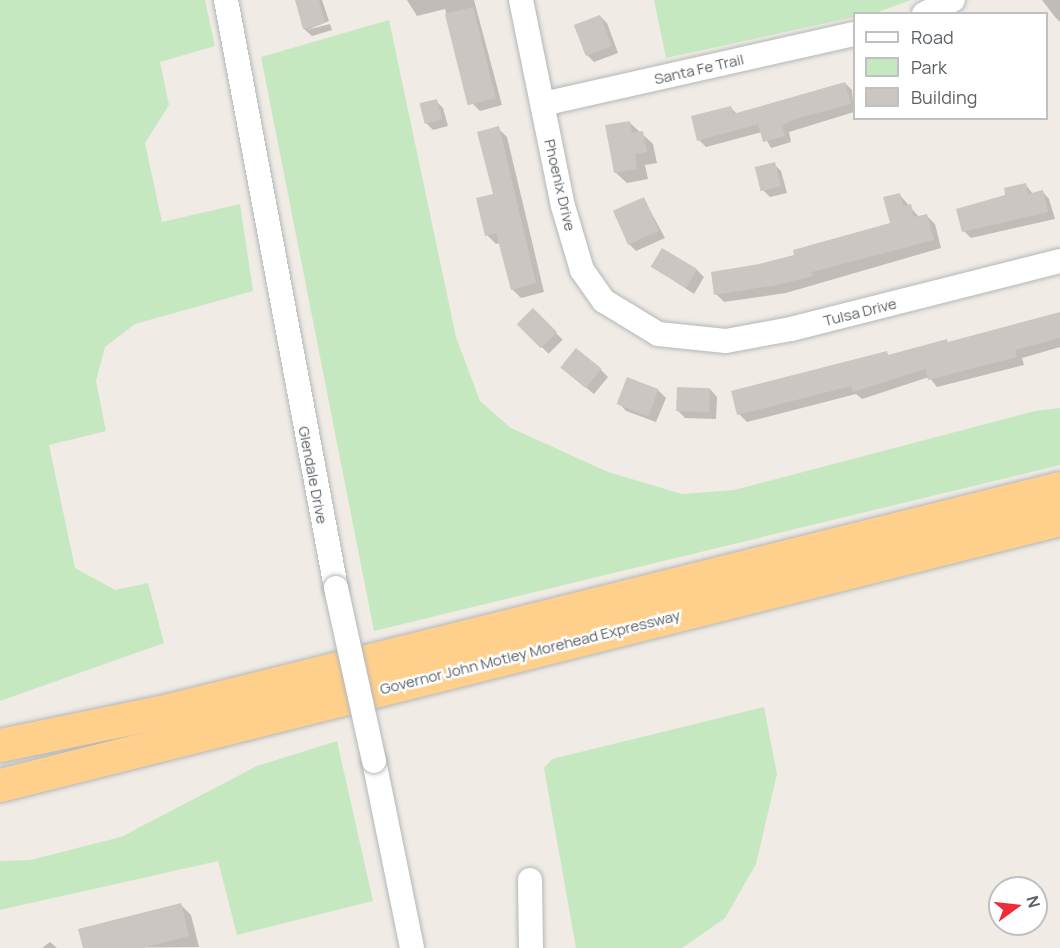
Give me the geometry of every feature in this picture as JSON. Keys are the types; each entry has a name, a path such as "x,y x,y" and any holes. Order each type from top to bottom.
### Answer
{"highway":[{"name":"Governor John Motley Morehead Expressway","path":"0,745 169,710 1060,488"},
{"name":"Governor John Motley Morehead Expressway","path":"0,785 1060,519"}],"street":[{"name":"Glendale Drive","path":"226,0 336,588 412,948"},
{"name":"Phoenix Drive","path":"521,0 563,206 582,270 604,301 658,334"},
{"path":"928,12 953,0"},
{"name":"Santa Fe Trail","path":"543,104 853,34"},
{"name":"Tulsa Drive","path":"658,334 697,341 737,339 1060,261"},
{"path":"530,880 531,948"}],"green space":[{"path":"0,0 205,0 215,46 160,62 169,105 145,143 162,222 240,204 253,291 135,324 105,347 96,381 106,431 49,445 75,568 115,590 148,583 164,643 0,701"},
{"path":"654,0 911,0 878,12 853,12 853,17 666,58"},
{"path":"389,20 456,337 480,401 511,428 608,472 682,494 734,490 1035,411 1060,408 1060,465 374,631 261,57"},
{"path":"764,707 777,774 756,864 725,918 682,948 576,948 544,768 552,759"},
{"path":"337,741 373,901 237,935 218,861 0,910 0,861 30,860 121,837 257,766"}],"building":[{"path":"295,0 319,0 325,23 303,29"},
{"path":"473,7 496,98 468,105 445,14"},
{"path":"600,15 612,46 586,56 574,25"},
{"path":"845,82 851,104 795,119 782,125 785,136 763,142 758,124 697,141 691,116 731,106 733,114"},
{"path":"437,99 442,119 425,124 420,103"},
{"path":"630,121 632,133 643,131 647,152 635,154 637,169 614,173 605,125"},
{"path":"499,126 536,283 511,290 496,233 485,236 476,198 493,194 477,132"},
{"path":"775,162 781,186 761,191 755,167"},
{"path":"1026,183 1028,194 1043,190 1048,212 962,232 956,209 1005,195 1004,188"},
{"path":"900,193 903,206 911,204 914,217 927,214 934,240 812,272 813,276 777,285 714,295 711,272 794,255 793,250 890,223 883,197"},
{"path":"644,197 659,231 628,245 613,211"},
{"path":"662,248 697,269 686,288 651,267"},
{"path":"533,308 557,332 541,348 517,324"},
{"path":"1060,312 1060,338 1015,350 1017,357 928,380 925,369 853,392 851,386 737,415 731,391 887,351 888,355 947,339 948,342"},
{"path":"576,348 602,369 586,388 560,367"},
{"path":"627,377 659,389 648,416 617,404"},
{"path":"677,387 710,388 709,412 676,411"},
{"path":"181,903 189,936 143,948 83,948 78,929"}]}
